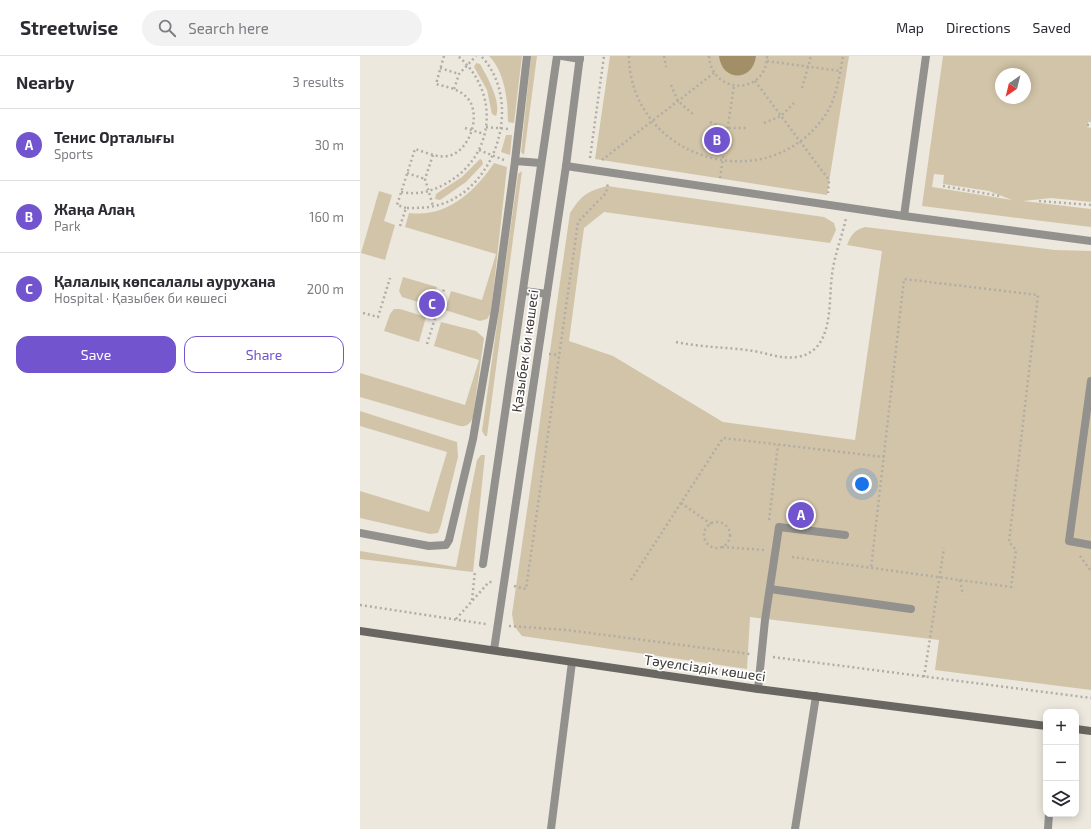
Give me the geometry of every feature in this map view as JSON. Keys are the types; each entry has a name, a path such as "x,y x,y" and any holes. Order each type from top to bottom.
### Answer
{"main road":[{"name":"Тәуелсіздік көшесі","path":"360,631 758,689 1043,726"},
{"path":"1079,729 1091,731"}],"street":[{"path":"360,533 429,546 446,545 449,540 475,431 495,310 512,161 527,56"},
{"path":"483,564 524,291 557,56"},
{"path":"562,56 580,57"},
{"path":"904,216 926,56"},
{"name":"Қазыбек би көшесі","path":"494,650 566,166 580,57"},
{"path":"512,161 541,164"},
{"path":"566,166 588,171 1091,241"},
{"path":"524,291 547,294"},
{"path":"1091,381 1069,541 1091,545"},
{"path":"758,689 761,655 779,527 845,536"},
{"path":"770,589 911,609"},
{"path":"551,829 572,662"},
{"path":"795,829 816,696"},
{"path":"1048,829 1050,817"}],"path":[{"path":"444,56 436,84 454,89 464,94 470,100 474,117 472,130 461,148 455,154 446,156 433,155 414,149 397,205 406,208 443,204 466,190 485,169 493,157 499,140 501,127 502,116 500,93 490,68 481,56"},
{"path":"401,192 420,194 429,192 449,182 464,171 479,150 487,119 484,93 479,81 458,56"},
{"path":"454,89 460,74 476,56"},
{"path":"588,171 604,56"},
{"path":"629,56 634,85 642,105 652,121 664,133 680,145 698,155 722,161 753,161 770,156 801,141 822,121 832,104 843,56"},
{"path":"664,56 666,67"},
{"path":"709,56 709,64 714,73 726,84 734,86 742,86 755,81 761,75 767,60 767,56"},
{"path":"802,88 811,56"},
{"path":"767,60 840,71"},
{"path":"440,68 460,74"},
{"path":"588,171 714,73"},
{"path":"755,81 829,180 827,196"},
{"path":"671,86 678,101 694,115"},
{"path":"722,161 734,86"},
{"path":"764,123 781,116 794,103"},
{"path":"710,122 728,128 748,128"},
{"path":"486,127 501,127"},
{"path":"465,128 484,134"},
{"path":"479,150 493,157 512,161"},
{"path":"433,155 425,179 434,206"},
{"path":"407,173 425,179"},
{"path":"456,620 489,582 526,589 578,222 606,194 609,174"},
{"path":"943,186 1000,196"},
{"path":"1039,201 1091,205"},
{"path":"400,226 406,208"},
{"path":"676,342 701,347 746,350 797,357 810,353 820,344 828,324 832,274 849,208"},
{"path":"363,313 378,317 390,278"},
{"path":"792,557 871,568 940,577 1011,587 1016,550 1009,542 1038,295 904,279 871,568"},
{"path":"427,344 444,289"},
{"path":"631,580 723,438 884,457"},
{"path":"681,503 711,524 721,523 728,528 728,541 722,547"},
{"path":"711,524 705,531 705,539 709,545 718,548 765,550"},
{"path":"924,677 944,548"},
{"path":"960,580 963,595"},
{"path":"360,605 456,620 498,625 567,630 1091,698"}],"shaded area":[{"path":"489,56 522,56 514,123 508,122 506,96 502,78 499,70"},
{"path":"531,56 537,56 524,155 521,152"},
{"path":"610,56 849,56 827,195 595,159"},
{"path":"719,56 756,56 754,65 749,71 738,76 726,71 721,65"},
{"path":"943,56 1091,56 1091,122 1088,122 1087,127 1091,128 1091,202 1051,198 1023,201 1091,209 1091,227 922,206","holes":["934,174 944,175 943,184 989,191 1012,200 932,187"]},
{"path":"476,63 480,64 493,90 497,104 496,116 492,114 487,90 474,67"},
{"path":"506,135 512,135 510,155 501,152"},
{"path":"480,159 482,160 483,164 466,182 440,200 435,199 436,194 462,177"},
{"path":"494,163 507,167 491,313 487,319 480,321 445,310 451,291 482,300 496,254 405,227 409,213 435,211 458,201 478,184"},
{"path":"522,171 487,436 485,436 482,431 518,174"},
{"path":"607,186 824,217 834,223 836,230 830,243 604,212 584,228 569,341 613,356 723,422 855,440 882,251 847,245 856,231 865,227 1055,250 1091,251 1091,690 935,670 939,640 750,617 747,669 522,636 514,626 512,614 570,213 581,198 589,192"},
{"path":"379,191 392,195 384,221 395,225 385,260 361,253"},
{"path":"403,277 437,287 431,306 402,297 399,291"},
{"path":"394,309 400,309 426,317 419,342 384,331 390,314"},
{"path":"441,322 476,331 484,338 473,417 468,424 465,426 460,426 360,397 360,373 465,405 479,360 434,346"},
{"path":"360,411 457,442 458,457 438,533 430,534 360,518 360,491 429,512 447,452 360,426"},
{"path":"481,455 485,455 473,572 360,559 360,551 456,567 477,460"}],"place":[{"name":"Жаңа Алаң","path":"717,140"},
{"name":"Қалалық көпсалалы аурухана","path":"432,304"},
{"name":"Тенис Орталығы","path":"801,515"}]}
